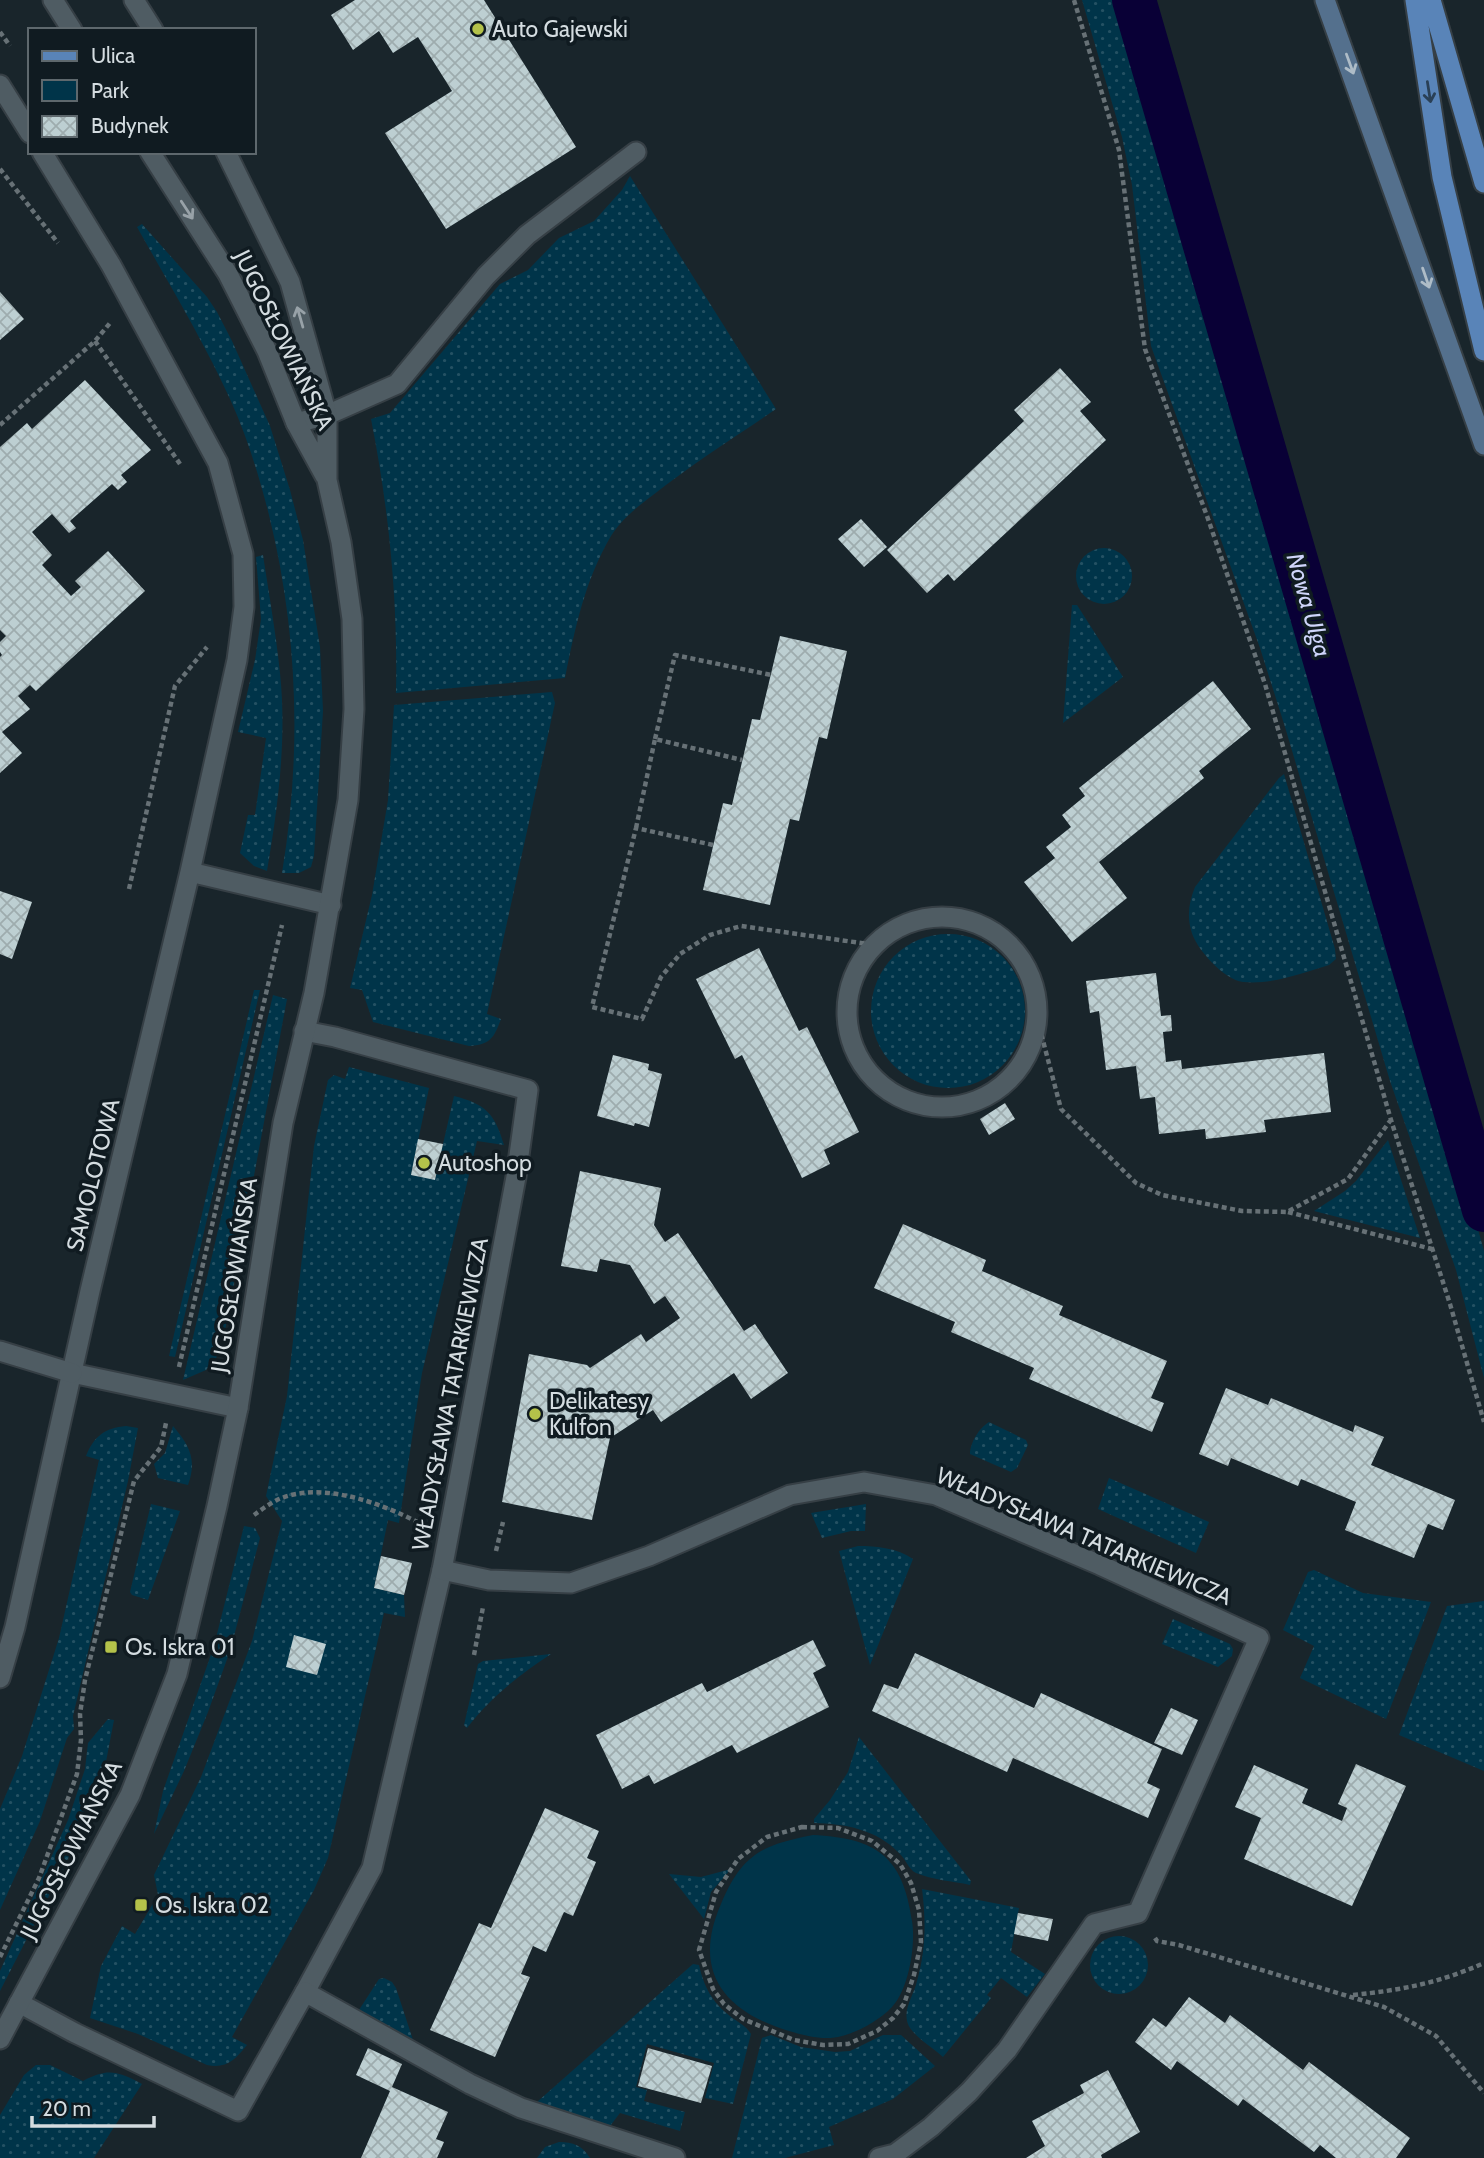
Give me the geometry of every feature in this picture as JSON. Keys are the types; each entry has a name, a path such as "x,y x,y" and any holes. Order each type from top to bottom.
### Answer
{"main road":[{"path":"1325,0 1484,444"},
{"path":"1415,0 1443,177 1484,351"},
{"path":"1430,0 1484,183"}],"street":[{"path":"53,0 71,28"},
{"path":"134,0 152,28"},
{"path":"0,85 28,130"},
{"path":"296,423 327,415 397,384 486,276 527,235 636,152"},
{"name":"SAMOLOTOWA","path":"0,1678 15,1627 90,1291 190,872 237,660 244,607 243,554 218,463 111,265 43,154"},
{"name":"JUGOSŁOWIAŃSKA","path":"151,154 228,274 267,351 296,423 327,480"},
{"name":"JUGOSŁOWIAŃSKA","path":"0,2039 131,1795 177,1674 238,1408 283,1122 314,993 348,800 354,709 352,620 341,542 327,480 327,415 290,282 227,154"},
{"path":"190,872 331,905"},
{"path":"951,917 981,925 1009,944 1031,974 1037,1018 1022,1065 1006,1084 973,1103 939,1109 903,1100 870,1076 851,1044 846,1010 856,969 881,938 913,921 951,917"},
{"name":"WŁADYSŁAWA TATARKIEWICZA","path":"304,1031 528,1090 516,1177 442,1570 489,1580 571,1583 649,1556 790,1495 864,1482 936,1495 1259,1638 1138,1913"},
{"path":"0,1351 72,1373 238,1408"},
{"path":"19,2003 75,2034 238,2111 372,1868 442,1570"},
{"path":"879,2158 895,2154 931,2127 969,2092 1007,2050 1094,1924 1138,1913"},
{"path":"305,1992 470,2084 521,2108 675,2158"}],"path":[{"path":"1074,0 1119,149 1145,349 1265,684 1391,1120 1484,1422"},
{"path":"0,32 9,46"},
{"path":"0,169 66,253"},
{"path":"0,425 95,341 116,316"},
{"path":"95,341 184,470"},
{"path":"129,889 175,686 211,642"},
{"path":"771,675 675,655 593,1007 642,1019 661,977 680,954 710,935 741,926 876,945"},
{"path":"655,739 742,760"},
{"path":"636,828 713,845"},
{"path":"0,1957 39,1878 77,1774 85,1680 134,1481 161,1447 289,894"},
{"path":"1037,1018 1061,1108 1136,1183 1163,1195 1242,1211 1287,1212 1432,1250"},
{"path":"1287,1212 1348,1179 1391,1120"},
{"path":"254,1515 277,1500 297,1494 350,1496 372,1501 400,1513 448,1538"},
{"path":"802,1827 838,1828 872,1841 900,1864 911,1883 919,1910 921,1942 904,2004 893,2018 877,2031 848,2044 823,2045 794,2040 758,2026 743,2019 724,2004 713,1989 699,1950 716,1892 738,1859 767,1837 802,1827"},
{"path":"1138,1913 1157,1941 1180,1945 1384,2007 1436,2036 1484,2093"},
{"path":"1349,1995 1402,1990 1454,1976 1484,1963"}],"green space":[{"path":"1082,0 1123,0 1484,1251 1484,1378 1456,1270 1390,1081 1260,648 1151,346 1132,185 1122,137"},
{"path":"630,176 776,409 668,484 615,530 588,587 565,678 396,693 391,555 371,419 390,413 500,284 528,270 559,238 594,221 622,190"},
{"path":"142,224 207,297 232,341 270,426 303,540 320,647 323,711 314,856 311,867 299,873 282,873 292,783 294,693 286,604 269,515 236,413 220,377 137,227"},
{"path":"1098,548 1110,548 1120,552 1128,560 1132,576 1128,592 1120,600 1110,604 1098,604 1088,600 1080,592 1076,582 1076,570 1080,560 1088,552"},
{"path":"263,555 282,698 278,797 267,871 254,866 240,853 248,815 255,815 266,738 238,732 255,660 261,619 256,557"},
{"path":"1072,605 1077,605 1123,677 1063,723"},
{"path":"552,692 555,703 487,1014 501,1019 496,1031 487,1042 469,1046 373,1022 362,990 350,988 372,895 388,800 394,705"},
{"path":"1284,774 1336,959 1329,965 1287,978 1243,982 1227,976 1211,962 1198,945 1190,924 1190,903 1195,887"},
{"path":"948,934 977,940 1002,957 1019,982 1025,1011 1019,1040 1002,1065 977,1082 948,1088 919,1082 894,1065 877,1040 871,1011 877,982 894,957 919,940"},
{"path":"254,990 260,990 175,1357 169,1356"},
{"path":"273,995 287,999 222,1347 206,1370 183,1380"},
{"path":"349,1067 429,1088 411,1175 435,1179 454,1096 474,1103 488,1112 497,1125 504,1145 477,1141 422,1373 399,1523 388,1520 374,1588 404,1595 405,1617 384,1613 328,1858 314,1890 232,2037 247,2045 230,2062 214,2066 138,2034 90,2018 101,1966 122,1926 135,1934 158,1895 154,1875 201,1777 252,1641 282,1521 266,1496 287,1396 314,1146 328,1080 334,1075 345,1079"},
{"path":"1388,1140 1420,1238 1314,1211 1356,1181"},
{"path":"989,1422 1026,1440 1028,1445 1017,1468 1011,1472 970,1454 976,1436"},
{"path":"126,1426 138,1428 73,1716 74,1729 67,1738 40,1821 0,1910 0,1809 22,1756 59,1638 99,1460 86,1456 101,1434"},
{"path":"173,1426 188,1447 192,1461 188,1485 158,1478 154,1464 165,1453"},
{"path":"1109,1478 1209,1522 1196,1553 1098,1509"},
{"path":"151,1504 180,1511 148,1600 130,1592"},
{"path":"866,1504 865,1531 851,1531 822,1538 811,1513"},
{"path":"244,1526 255,1528 260,1538 230,1651 184,1771 154,1834 163,1791 214,1646"},
{"path":"858,1546 887,1548 913,1559 870,1665 839,1551"},
{"path":"1314,1570 1363,1593 1431,1602 1386,1719 1300,1678 1314,1646 1283,1630 1308,1572"},
{"path":"1484,1601 1484,1771 1399,1735 1447,1606"},
{"path":"1173,1619 1230,1644 1233,1649 1232,1656 1218,1667 1162,1644"},
{"path":"551,1654 506,1688 467,1728 464,1725 478,1664 483,1661"},
{"path":"108,1719 114,1720 100,1793 0,1991 0,1971 68,1820 85,1769 88,1743"},
{"path":"859,1737 971,1881 970,1885 916,1873 890,1845 860,1829 814,1823 814,1819 848,1772"},
{"path":"813,1835 854,1841 870,1846 883,1855 902,1881 913,1931 907,1978 892,2007 855,2032 829,2038 795,2033 747,2013 731,2000 720,1986 712,1969 710,1950 713,1928 721,1904 746,1863 767,1848"},
{"path":"731,1869 711,1892 704,1919 669,1874 701,1877"},
{"path":"922,1889 1019,1908 1011,1952 1045,1974 1027,1997 1001,1978 987,1995 991,1998 943,2057 913,2032 906,2016 924,1946"},
{"path":"1119,1936 1135,1941 1143,1949 1148,1965 1143,1981 1135,1989 1119,1994 1103,1989 1095,1981 1090,1965 1095,1949 1103,1941"},
{"path":"693,1964 699,1965 706,1987 718,2005 751,2034 733,2104 705,2098 714,2063 647,2044 636,2087 647,2090 644,2101 685,2112 680,2131 620,2113 610,2126 543,2107 537,2102"},
{"path":"384,1978 396,1988 414,2043 357,2013 379,1979"},
{"path":"771,2035 801,2047 835,2052 850,2051 883,2035 901,2035 935,2066 893,2099 829,2127 834,2145 785,2158 732,2158 762,2038"},
{"path":"36,2065 50,2065 83,2081 99,2074 112,2073 142,2084 94,2158 0,2158 0,2115 24,2075"},
{"path":"559,2142 577,2145 590,2158 537,2158 545,2147"}],"building":[{"path":"355,0 484,0 576,147 446,229 385,133 452,91 418,37 393,53 379,31 353,50 331,15"},
{"path":"0,292 24,319 0,340"},
{"path":"1060,368 1091,402 1080,411 1106,440 954,581 948,574 927,593 887,550 1024,421 1014,410"},
{"path":"85,380 151,450 121,475 127,482 118,490 112,484 70,521 76,528 69,533 52,514 32,532 52,555 42,565 71,596 81,587 75,581 108,551 145,591 36,691 30,685 18,696 30,709 2,732 22,753 0,773 0,642 6,636 0,630 0,447 27,423 32,429"},
{"path":"861,519 887,547 864,567 838,539"},
{"path":"780,636 847,651 827,739 819,737 799,821 790,819 770,905 703,890 723,803 732,805 752,719 760,720"},
{"path":"1213,681 1251,729 1199,771 1204,778 1099,862 1127,898 1072,942 1024,882 1055,858 1046,847 1071,827 1062,815 1085,796 1079,788"},
{"path":"0,891 32,902 12,959 0,954"},
{"path":"759,948 799,1031 807,1027 859,1132 824,1150 830,1164 802,1178 742,1055 735,1059 696,979"},
{"path":"1156,973 1161,1016 1171,1015 1172,1031 1163,1032 1166,1062 1181,1060 1182,1069 1324,1053 1331,1112 1264,1120 1266,1132 1206,1139 1205,1129 1159,1134 1155,1097 1140,1099 1136,1066 1106,1070 1099,1011 1090,1013 1086,981"},
{"path":"613,1055 649,1064 648,1070 662,1074 649,1127 635,1123 634,1126 597,1116"},
{"path":"1005,1103 1015,1119 989,1135 980,1119"},
{"path":"418,1139 443,1144 435,1180 411,1175"},
{"path":"580,1171 661,1188 654,1225 665,1242 678,1233 744,1331 755,1324 788,1373 751,1399 734,1373 661,1422 653,1410 610,1438 592,1520 502,1502 529,1354 587,1365 590,1368 641,1334 646,1342 680,1318 665,1296 654,1304 630,1265 600,1259 597,1272 561,1266"},
{"path":"903,1224 986,1260 982,1271 1063,1306 1059,1315 1167,1361 1151,1398 1164,1403 1152,1432 1029,1379 1034,1368 951,1332 955,1322 874,1288"},
{"path":"1226,1388 1268,1405 1271,1398 1353,1432 1355,1425 1384,1437 1371,1465 1455,1500 1443,1530 1428,1524 1414,1558 1345,1530 1356,1502 1301,1479 1298,1486 1231,1458 1228,1466 1199,1454"},
{"path":"381,1556 412,1563 404,1595 374,1588"},
{"path":"294,1635 326,1644 317,1675 286,1667"},
{"path":"813,1640 826,1666 813,1673 829,1707 737,1753 732,1745 654,1784 649,1775 622,1789 596,1735 702,1683 707,1692"},
{"path":"915,1653 1034,1708 1041,1693 1162,1749 1147,1783 1160,1789 1148,1818 1013,1758 1007,1772 872,1711 884,1684 898,1689"},
{"path":"1171,1708 1198,1720 1182,1755 1154,1743"},
{"path":"1356,1764 1406,1786 1352,1906 1244,1859 1261,1818 1235,1807 1254,1765 1308,1789 1302,1803 1342,1821 1347,1808 1338,1804"},
{"path":"545,1808 599,1831 587,1858 596,1862 573,1916 564,1912 546,1952 533,1946 521,1974 530,1977 495,2057 430,2030 479,1923 491,1928"},
{"path":"1018,1913 1053,1919 1048,1941 1014,1934"},
{"path":"1189,1997 1225,2023 1230,2015 1303,2070 1309,2062 1410,2138 1396,2158 1336,2158 1320,2145 1314,2152 1243,2099 1238,2106 1177,2061 1171,2070 1135,2042 1153,2018 1166,2027"},
{"path":"368,2048 402,2064 392,2087 448,2112 436,2139 444,2142 437,2158 361,2158 390,2091 356,2075"},
{"path":"648,2048 712,2066 701,2103 638,2086"},
{"path":"1108,2070 1140,2132 1101,2155 1102,2158 1026,2158 1045,2146 1032,2121 1084,2093 1080,2085"}],"waterway":[{"name":"Nowa Ulga","path":"1134,0 1484,1210"}],"place":[{"name":"Auto Gajewski","path":"478,29"},
{"name":"Autoshop","path":"424,1163"},
{"name":"Delikatesy Kulfon","path":"535,1414"},
{"name":"Os. Iskra 01","path":"111,1647"},
{"name":"Os. Iskra 02","path":"141,1905"}]}
